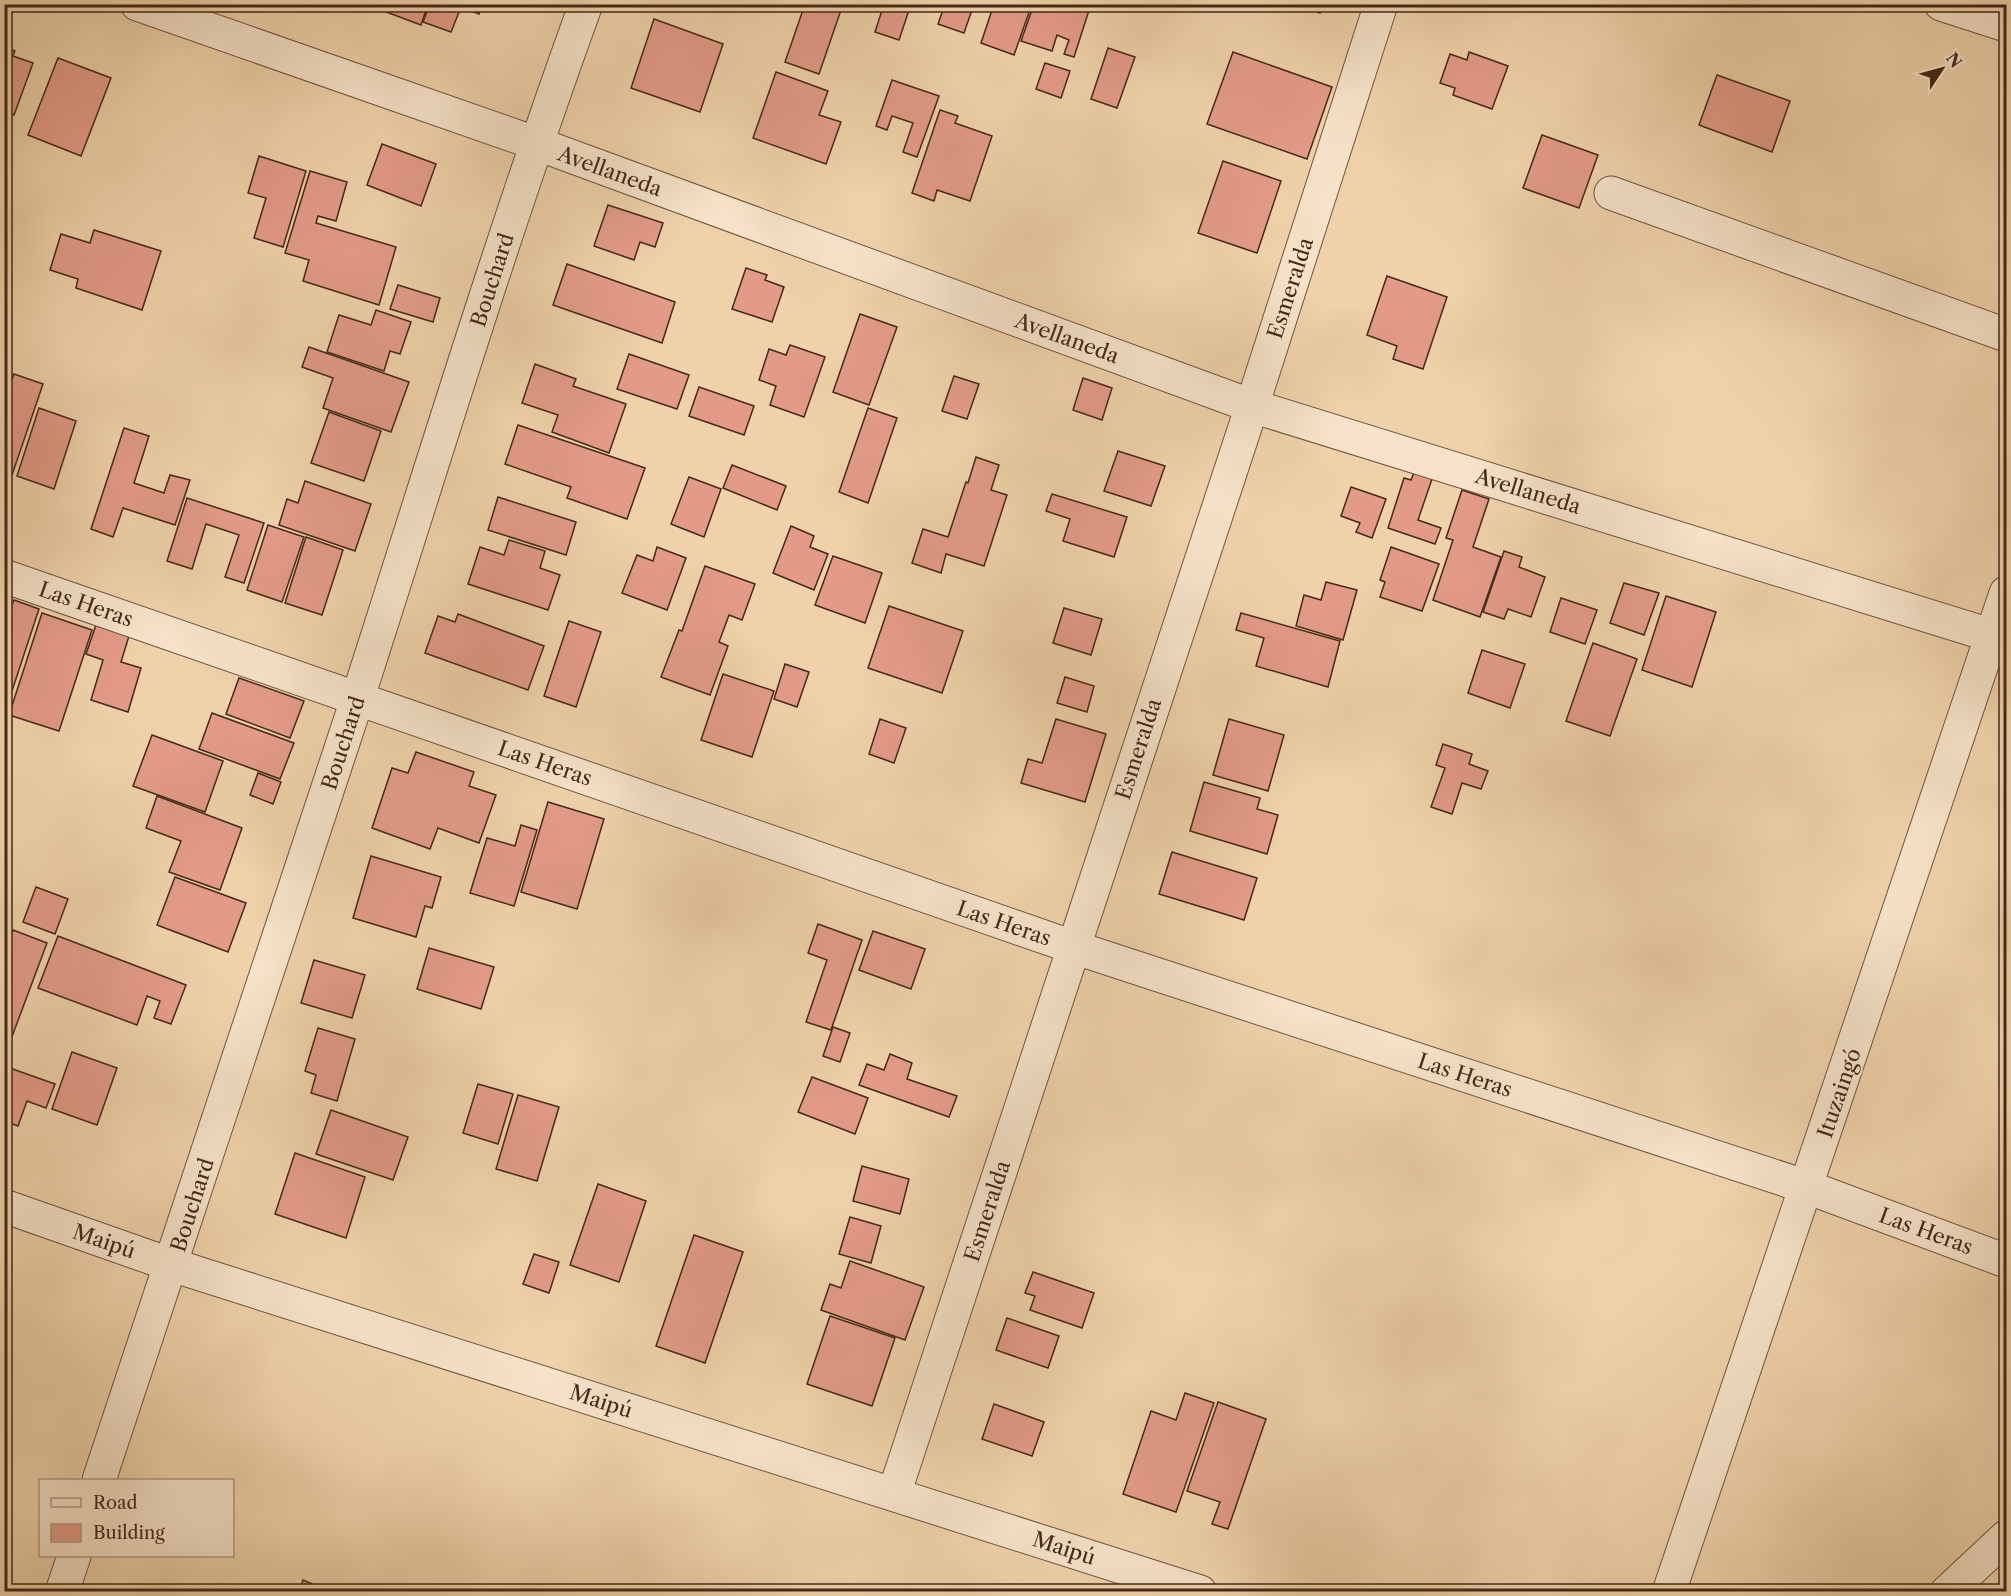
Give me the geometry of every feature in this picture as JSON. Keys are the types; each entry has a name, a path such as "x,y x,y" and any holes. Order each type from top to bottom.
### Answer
{"street":[{"name":"Avellaneda","path":"137,4 536,144 1252,406 1999,638"},
{"name":"Bouchard","path":"99,1479 358,698 536,144 586,4"},
{"name":"Esmeralda","path":"894,1494 1382,4"},
{"path":"1941,4 2007,25"},
{"path":"1611,193 2007,335"},
{"name":"Las Heras","path":"4,576 1073,946 1807,1187 2007,1260"},
{"name":"Ituzaingó","path":"1669,1592 1807,1187 1999,638 2007,593"},
{"name":"Maipú","path":"4,1206 172,1265 1200,1592"},
{"path":"1947,1592 2007,1537"},
{"path":"62,1592 74,1557"}],"building":[{"path":"365,4 428,4 421,25"},
{"path":"430,4 483,4 479,14 461,7 451,32 423,22"},
{"path":"805,4 826,4 841,10 819,74 785,62"},
{"path":"884,4 911,4 899,40 875,32"},
{"path":"945,4 974,4 964,33 938,24"},
{"path":"994,4 1032,4 1014,55 981,43"},
{"path":"1034,4 1091,4 1074,57 1064,54 1069,40 1057,35 1052,51 1021,41"},
{"path":"1270,4 1286,4 1284,10"},
{"path":"1296,4 1323,4 1320,13"},
{"path":"654,19 723,44 700,112 631,88"},
{"path":"4,47 15,51 13,56 33,63 14,115 4,111"},
{"path":"1108,48 1135,57 1117,108 1091,99"},
{"path":"1233,52 1332,87 1307,159 1207,124"},
{"path":"1469,52 1508,66 1492,109 1453,95 1455,88 1440,83 1450,54 1467,60"},
{"path":"58,58 111,78 81,156 28,135"},
{"path":"1045,63 1070,71 1061,98 1036,89"},
{"path":"776,72 828,91 819,115 841,122 826,164 753,138"},
{"path":"1717,75 1790,101 1772,152 1699,125"},
{"path":"892,80 939,96 917,157 903,152 913,123 892,116 887,130 876,126"},
{"path":"940,110 958,116 955,123 992,136 970,201 937,190 934,201 912,193"},
{"path":"1542,135 1598,155 1579,208 1523,188"},
{"path":"382,144 436,164 421,206 367,185"},
{"path":"259,156 306,171 283,247 254,238 266,198 248,193"},
{"path":"1223,161 1281,181 1257,253 1198,233"},
{"path":"310,171 347,182 336,221 318,216 316,223 396,247 379,305 303,281 309,260 285,253"},
{"path":"608,205 663,223 655,247 640,242 634,260 594,246"},
{"path":"94,230 161,251 142,310 76,288 78,279 50,270 61,234 90,243"},
{"path":"567,264 675,302 662,343 553,305"},
{"path":"746,268 767,275 765,280 784,287 772,322 732,309"},
{"path":"1387,276 1447,297 1423,369 1393,359 1397,346 1367,335"},
{"path":"398,285 440,298 433,322 390,309"},
{"path":"376,310 411,322 400,354 390,351 384,371 327,352 339,315 371,325"},
{"path":"860,314 897,327 869,405 833,392"},
{"path":"790,345 825,357 804,417 770,405 776,386 759,380 769,349 786,355"},
{"path":"309,347 409,382 391,432 323,408 333,378 302,367"},
{"path":"629,354 689,375 677,409 617,389"},
{"path":"535,364 576,379 573,386 626,404 609,453 552,432 558,415 522,403"},
{"path":"14,374 43,384 12,475 4,473 4,400"},
{"path":"954,376 979,384 967,419 942,411"},
{"path":"1083,378 1112,388 1102,420 1073,410"},
{"path":"699,387 754,406 744,435 689,416"},
{"path":"39,408 76,421 54,489 17,476"},
{"path":"868,408 897,418 868,503 839,492"},
{"path":"329,412 381,431 364,481 311,463"},
{"path":"518,425 645,468 627,519 567,498 571,487 505,464"},
{"path":"124,428 149,436 134,483 164,493 170,475 190,480 175,525 123,508 113,537 91,529"},
{"path":"1118,451 1165,466 1151,506 1104,491"},
{"path":"976,457 999,465 991,490 1007,495 984,566 946,554 941,573 912,563 923,529 948,537"},
{"path":"732,465 786,486 777,510 723,488"},
{"path":"1415,470 1433,476 1418,520 1441,528 1435,544 1388,528 1404,478 1411,480"},
{"path":"689,477 721,489 704,537 671,524"},
{"path":"305,481 371,504 355,551 279,525 287,499 298,503"},
{"path":"1351,487 1386,499 1372,538 1356,532 1360,523 1341,516"},
{"path":"1462,490 1489,499 1473,547 1501,557 1480,617 1433,600 1453,540 1446,538"},
{"path":"1052,494 1127,517 1114,557 1063,541 1070,519 1046,511"},
{"path":"498,497 576,522 566,555 488,530"},
{"path":"187,498 264,523 244,583 225,577 239,535 206,524 192,569 167,561"},
{"path":"268,525 304,537 282,602 247,590"},
{"path":"791,526 814,536 810,547 828,554 814,590 773,573"},
{"path":"306,537 343,550 322,615 285,603"},
{"path":"509,540 545,551 540,568 560,575 548,610 468,584 480,547 504,555"},
{"path":"657,547 686,558 667,610 622,593 637,555 653,561"},
{"path":"1391,547 1439,564 1422,611 1380,597 1385,582 1380,580"},
{"path":"1504,551 1522,557 1519,567 1545,577 1531,617 1508,609 1504,619 1483,612"},
{"path":"833,556 882,573 865,623 815,605"},
{"path":"705,566 755,584 742,620 729,615 719,642 728,646 710,695 661,677 679,630 682,631"},
{"path":"1326,582 1357,590 1343,640 1296,626 1304,595 1321,600"},
{"path":"1624,583 1659,593 1644,635 1610,623"},
{"path":"1666,596 1716,612 1692,687 1642,670"},
{"path":"1561,598 1597,610 1585,644 1550,632"},
{"path":"14,600 39,609 7,706 4,705 4,624"},
{"path":"889,606 963,631 942,693 868,668"},
{"path":"1064,608 1102,619 1091,655 1053,643"},
{"path":"42,613 92,630 59,731 9,715"},
{"path":"1241,613 1340,641 1328,687 1256,666 1264,638 1236,630"},
{"path":"458,614 544,646 528,690 425,653 438,616 455,622"},
{"path":"569,621 601,632 576,707 544,696"},
{"path":"96,625 129,636 121,662 141,668 128,712 91,700 103,660 86,654"},
{"path":"1593,643 1637,659 1610,736 1566,721"},
{"path":"1482,650 1525,664 1510,708 1468,693"},
{"path":"785,664 809,672 797,707 774,699"},
{"path":"723,674 774,691 752,757 701,740"},
{"path":"1065,677 1094,686 1087,712 1057,703"},
{"path":"239,678 304,701 290,738 226,714"},
{"path":"212,713 294,743 280,779 199,749"},
{"path":"880,719 906,728 894,763 869,754"},
{"path":"1056,719 1106,734 1085,802 1021,783 1028,759 1042,763"},
{"path":"1229,719 1284,735 1268,791 1213,775"},
{"path":"152,735 223,761 205,812 133,786"},
{"path":"1443,744 1472,754 1469,764 1488,771 1481,789 1462,783 1452,814 1431,807 1445,768 1436,765"},
{"path":"416,752 474,772 469,786 496,795 479,843 438,828 430,849 372,828 392,768 408,773"},
{"path":"258,773 281,782 273,804 250,795"},
{"path":"1204,782 1260,798 1257,809 1278,815 1267,854 1190,831"},
{"path":"157,796 242,828 220,890 169,872 181,841 146,828"},
{"path":"548,802 604,819 577,909 521,892"},
{"path":"521,825 537,830 514,906 470,893 487,838 515,846"},
{"path":"1172,852 1257,878 1244,920 1159,894"},
{"path":"371,856 441,877 432,908 425,906 416,937 353,918"},
{"path":"175,877 246,903 228,952 157,925"},
{"path":"4,884 9,886 4,900"},
{"path":"36,887 68,899 55,934 23,922"},
{"path":"818,924 862,940 831,1030 806,1022 827,960 808,953"},
{"path":"13,930 47,943 4,1058 4,954"},
{"path":"873,931 925,949 911,989 859,970"},
{"path":"58,936 186,985 171,1024 154,1018 160,1001 147,996 137,1025 38,988"},
{"path":"429,948 494,967 481,1009 417,989"},
{"path":"314,960 365,975 352,1018 301,1003"},
{"path":"833,1027 850,1033 840,1062 823,1056"},
{"path":"318,1028 355,1039 337,1101 311,1093 316,1075 305,1071"},
{"path":"72,1052 117,1068 97,1125 52,1109"},
{"path":"890,1054 912,1063 907,1079 957,1096 949,1117 859,1085 867,1064 884,1070"},
{"path":"7,1067 55,1084 46,1108 27,1101 18,1126 4,1121 4,1076"},
{"path":"812,1077 868,1098 855,1134 798,1112"},
{"path":"478,1084 513,1094 498,1144 463,1133"},
{"path":"518,1095 559,1107 537,1181 496,1169"},
{"path":"331,1110 408,1137 393,1180 316,1154"},
{"path":"295,1153 365,1177 346,1238 275,1214"},
{"path":"862,1166 909,1179 900,1214 853,1201"},
{"path":"598,1184 646,1201 619,1282 570,1265"},
{"path":"850,1217 881,1226 871,1263 839,1254"},
{"path":"694,1235 743,1252 705,1363 656,1346"},
{"path":"534,1254 559,1262 549,1293 523,1284"},
{"path":"850,1261 924,1287 905,1340 821,1310 830,1284 841,1288"},
{"path":"1033,1272 1094,1293 1082,1328 1030,1310 1035,1296 1025,1293"},
{"path":"830,1316 895,1338 872,1406 807,1384"},
{"path":"1007,1318 1059,1336 1048,1368 996,1350"},
{"path":"1185,1393 1214,1403 1176,1512 1123,1494 1151,1411 1176,1420"},
{"path":"1218,1402 1266,1419 1228,1529 1212,1524 1220,1502 1187,1491"},
{"path":"994,1404 1044,1422 1032,1456 982,1439"},
{"path":"303,1580 324,1589 322,1592 299,1592"}]}
